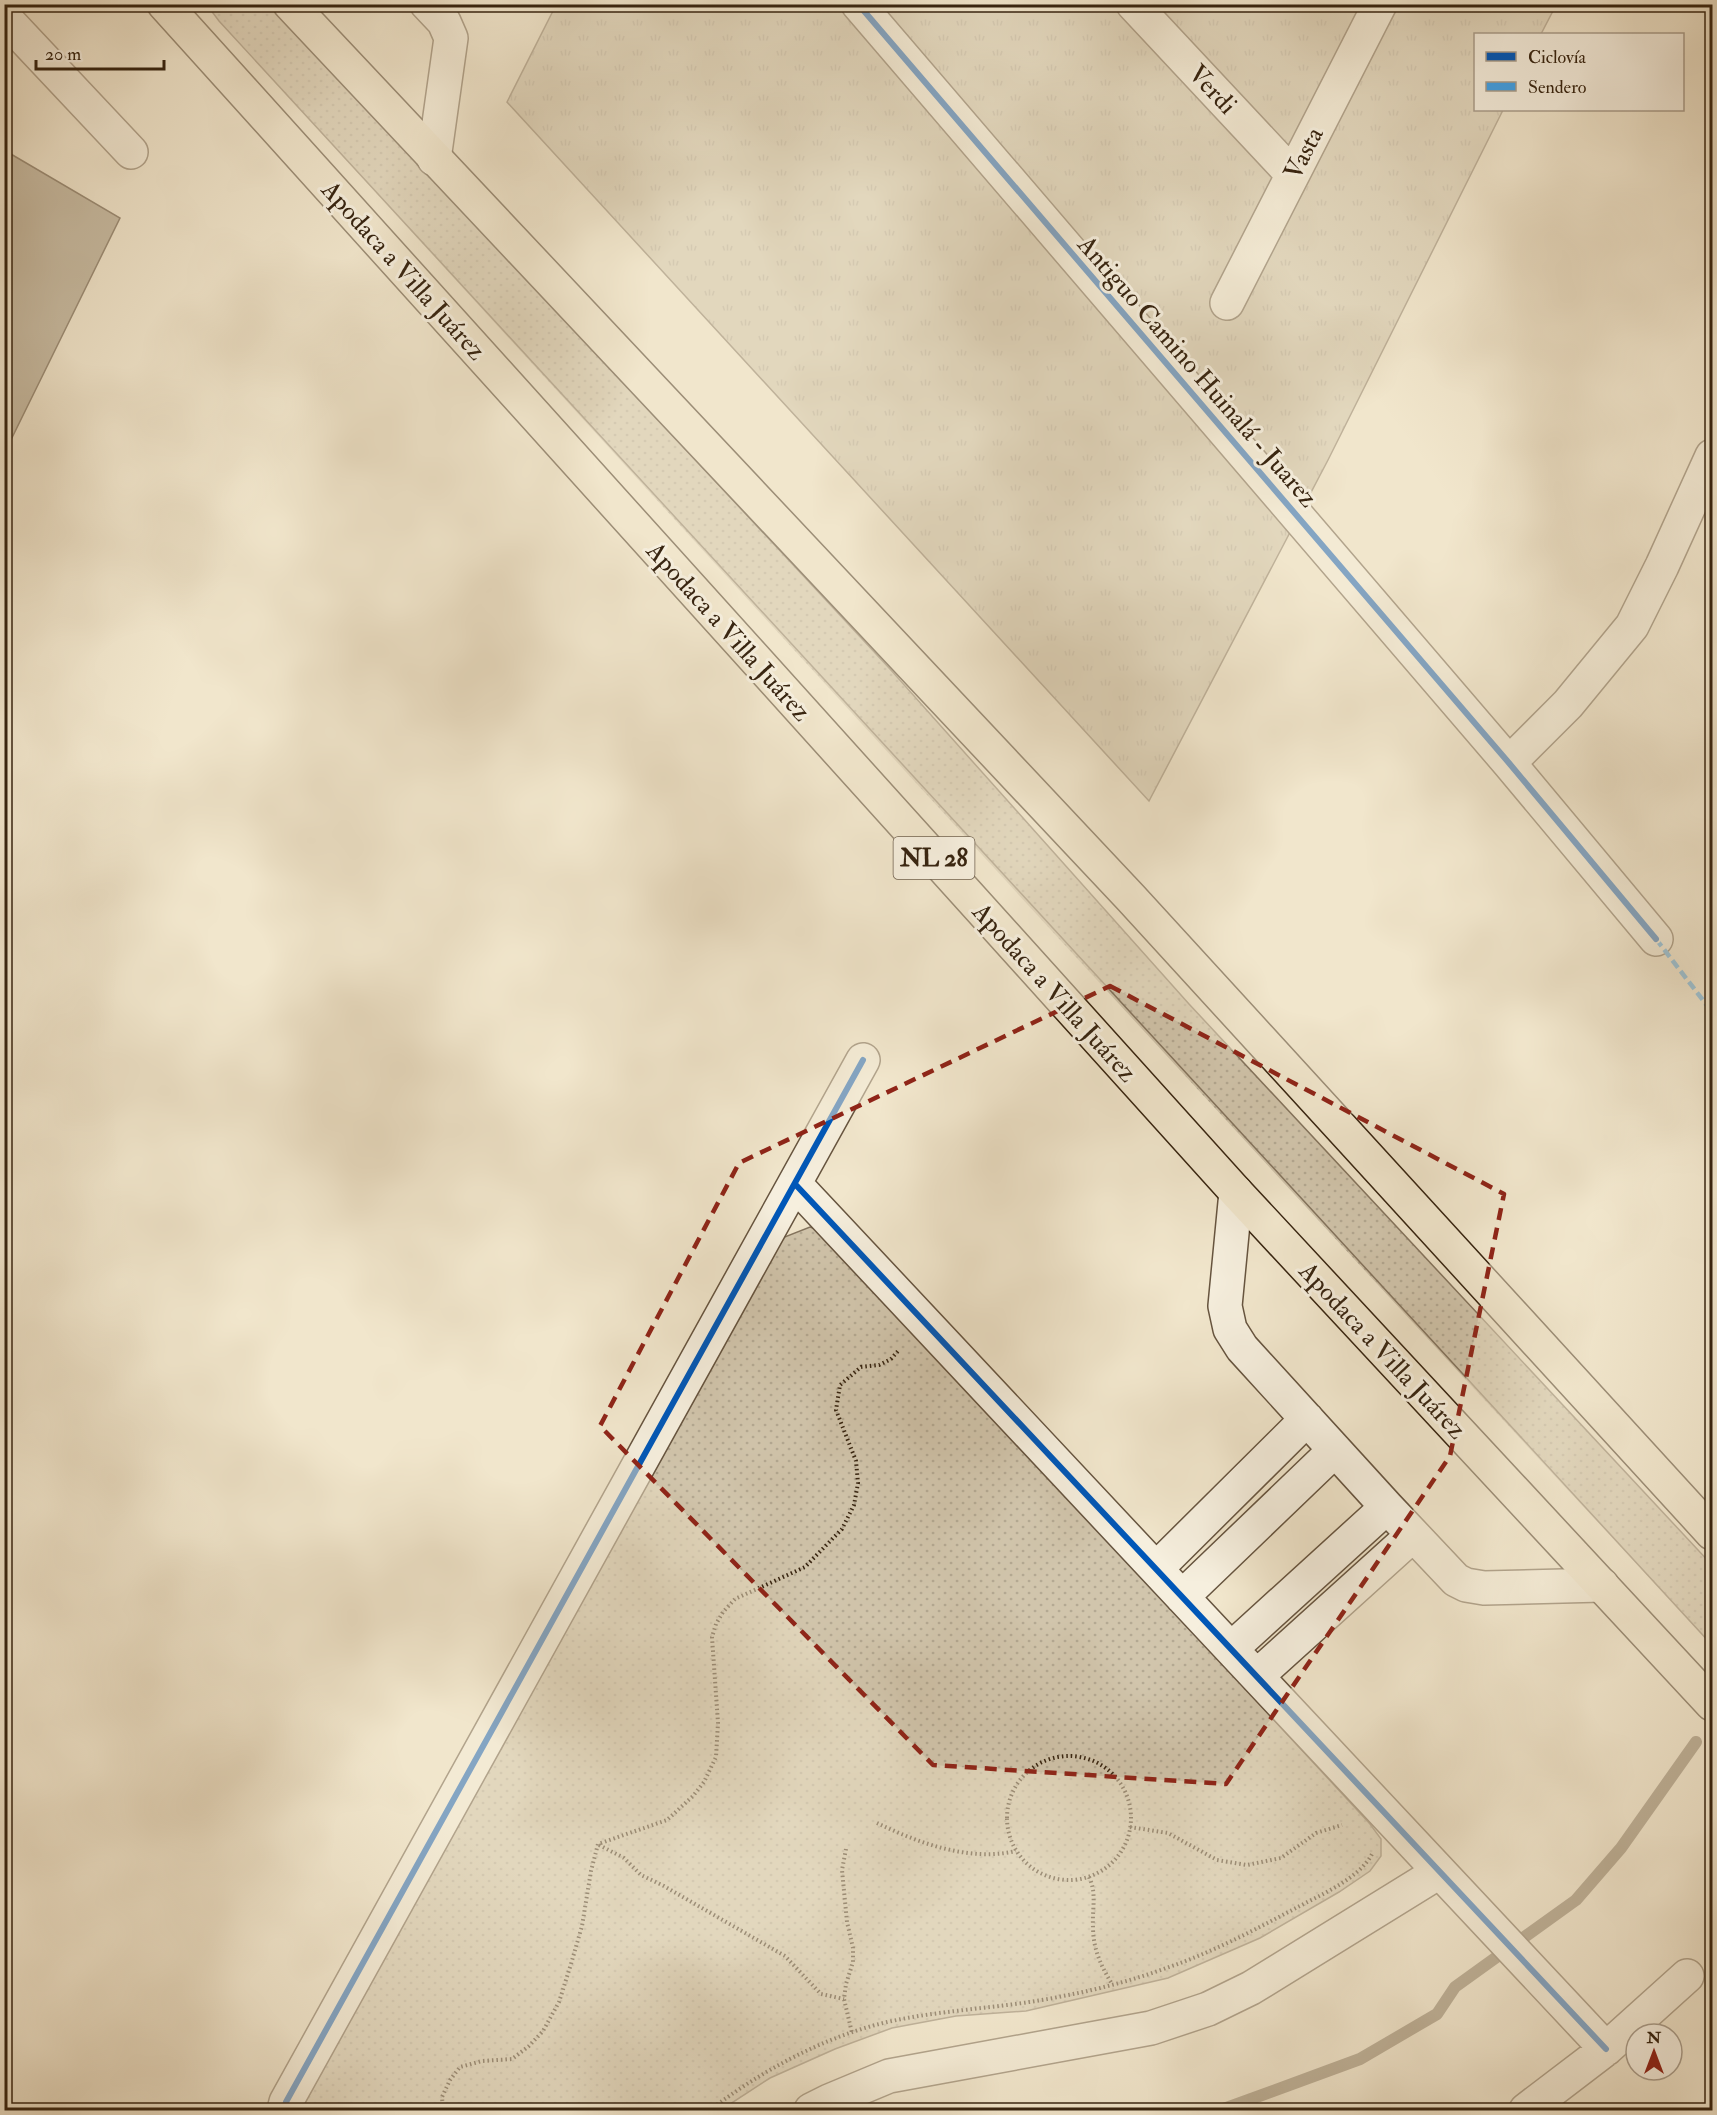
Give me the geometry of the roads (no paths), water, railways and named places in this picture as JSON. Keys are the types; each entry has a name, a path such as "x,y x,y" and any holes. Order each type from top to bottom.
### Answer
{"main road":[{"path":"290,4 1131,898 1713,1533"},
{"name":"Apodaca a Villa Juárez","path":"172,7 1236,1192 1713,1704"}],"street":[{"path":"426,4 444,22 451,38 434,159"},
{"name":"Antiguo Camino Huinalá - Juarez","path":"858,4 1509,763 1656,939"},
{"name":"Verdi","path":"1133,4 1292,174"},
{"name":"Vasta","path":"1227,303 1380,4"},
{"path":"4,17 132,152"},
{"path":"1509,763 1568,704 1632,626 1713,456"},
{"path":"284,2110 286,2102 863,1060"},
{"path":"795,1184 1606,2049"},
{"path":"1236,1192 1225,1305 1230,1329 1242,1348 1413,1535 1456,1580 1466,1585 1484,1587 1602,1585"},
{"path":"1156,1569 1307,1419"},
{"path":"1182,1597 1335,1450"},
{"path":"1231,1649 1387,1507"},
{"path":"1257,1676 1413,1535"},
{"path":"811,2110 890,2076 1151,2028 1208,2009 1251,1988 1439,1872"},
{"path":"1526,2110 1606,2049 1687,1976"}],"waterway":[{"path":"1221,2110 1360,2059 1437,2014 1455,1987 1576,1900 1621,1848 1696,1742"}]}
